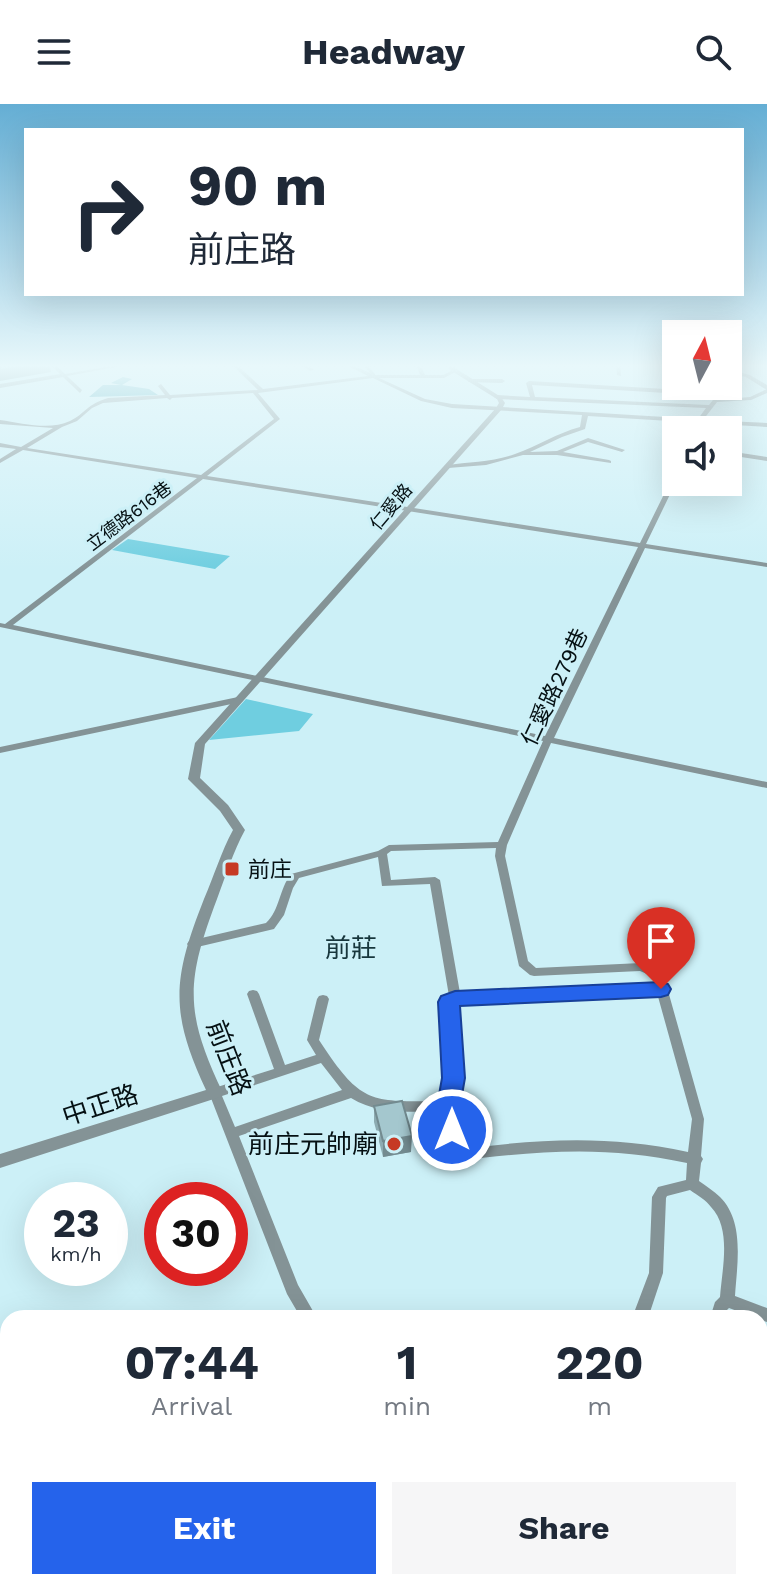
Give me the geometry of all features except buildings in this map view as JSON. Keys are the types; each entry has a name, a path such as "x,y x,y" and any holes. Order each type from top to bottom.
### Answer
{"street":[{"path":"0,461 48,433"},
{"name":"立德路616巷","path":"3,626 258,433"},
{"name":"仁愛路","path":"257,679 477,433"},
{"path":"522,454 564,433"},
{"path":"557,453 588,440 622,450"},
{"path":"0,445 767,565"},
{"path":"448,466 479,465 522,454 557,453 609,462"},
{"path":"742,455 767,459"},
{"name":"仁愛路279巷","path":"502,845 549,738 666,496"},
{"path":"3,626 767,785"},
{"name":"前庄路","path":"257,679 206,735 197,755 194,779 224,808 239,830 193,944 185,985 185,1015 193,1051 215,1093 292,1289 304,1310"},
{"path":"0,750 238,700"},
{"path":"193,944 270,926 277,920 289,882 295,876 382,853 389,848 502,845 500,856 507,892 527,969 534,972 641,967 657,973 698,1119 692,1184"},
{"path":"382,853 386,884 435,880 455,998"},
{"path":"661,989 455,998 449,1002 453,1078 449,1106 455,1155 583,1142 620,1144 696,1159"},
{"path":"253,994 281,1071"},
{"path":"323,999 312,1032 313,1040 350,1093 372,1104 449,1106"},
{"path":"215,1093 323,1058"},
{"name":"中正路","path":"0,1161 215,1093"},
{"path":"232,1133 350,1093"},
{"path":"692,1184 717,1204 726,1218 729,1233 727,1300 719,1310"},
{"path":"643,1310 656,1273 659,1197 663,1191 692,1184"},
{"path":"727,1300 754,1310"}],"shaded area":[{"path":"128,539 230,556 215,569 112,550"},
{"path":"246,699 313,714 299,731 209,740"}],"place":[{"name":"前庄","path":"232,869"},
{"name":"前庄元帥廟","path":"394,1144"}],"district":[{"name":"前莊","path":"351,948"}],"route":[{"path":"452,1130 449,1106 453,1078 449,1002 455,998 661,989"}]}
